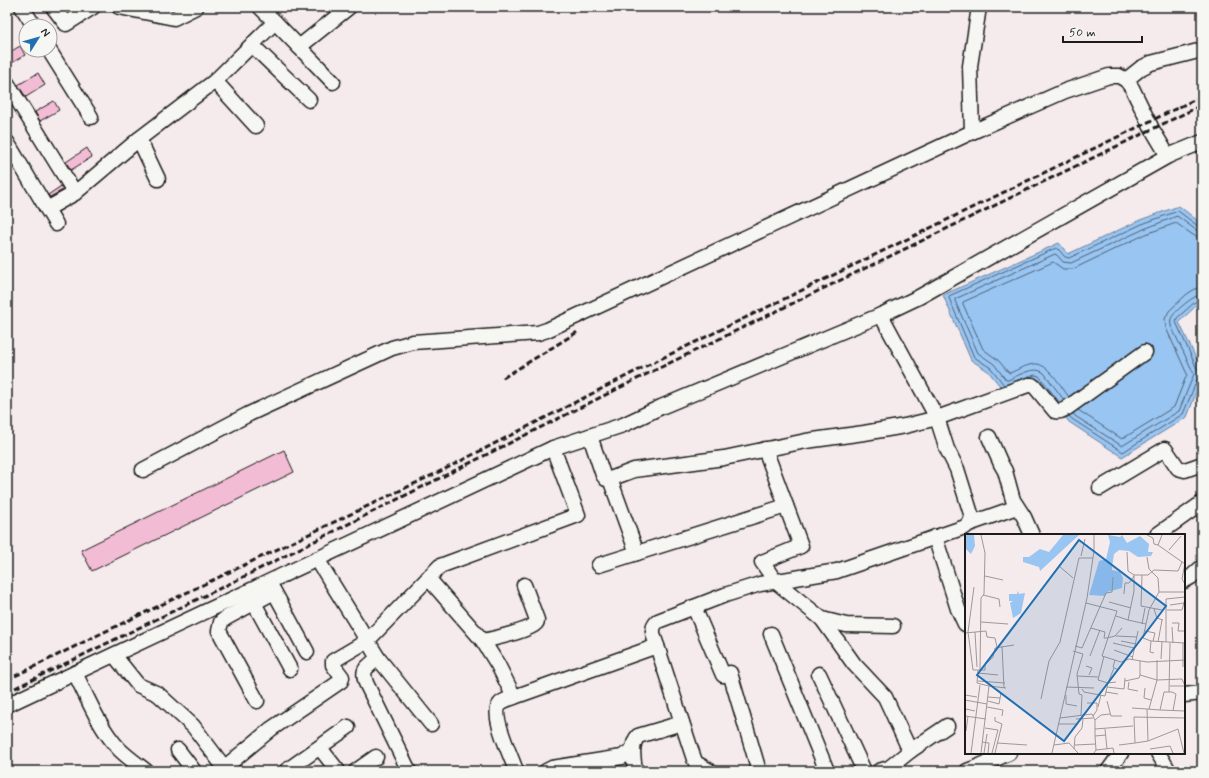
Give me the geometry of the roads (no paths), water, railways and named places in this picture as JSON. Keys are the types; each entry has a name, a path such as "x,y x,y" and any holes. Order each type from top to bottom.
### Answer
{"street":[{"path":"22,7 29,18"},
{"path":"53,7 66,24 93,7"},
{"path":"119,7 174,18 196,7"},
{"path":"260,7 333,82"},
{"path":"299,47 349,7"},
{"path":"972,132 970,66 979,7"},
{"path":"47,210 76,193 139,139 215,81 275,22"},
{"path":"252,45 309,100"},
{"path":"1126,80 1141,68 1152,63 1202,50"},
{"path":"54,58 91,117"},
{"path":"143,470 249,414 392,348 412,342 538,333 547,330 972,132 1064,91 1109,76 1119,76 1126,80 1132,88 1152,129 1168,156"},
{"path":"215,81 256,126"},
{"path":"7,83 76,193"},
{"path":"139,139 158,179"},
{"path":"7,142 56,224"},
{"path":"7,705 114,655 271,587 318,559 553,448 623,425 661,407 882,315 919,297 1168,156 1202,142"},
{"path":"882,315 937,418 947,449 957,468 972,517 969,524"},
{"path":"590,436 603,475 610,479 634,470 724,458 806,441 864,434 905,426 937,418 1028,385 1032,385 1036,388 1055,411 1062,411 1145,352"},
{"path":"989,436 1005,471 1012,500 1024,517 1032,534"},
{"path":"114,655 138,685 158,694 193,726 225,770 271,729 341,681 342,677 333,665 333,661 367,641 440,566 578,515 553,448"},
{"path":"765,449 801,546 762,562 775,581 822,619 854,664 885,698 910,751"},
{"path":"1100,488 1164,449 1178,468 1185,470 1202,464"},
{"path":"610,479 637,553"},
{"path":"1158,534 1202,503"},
{"path":"599,565 786,506"},
{"path":"710,771 696,763 694,759 652,629 658,621 725,595 760,584 837,571 965,527 969,524 1017,507"},
{"path":"935,537 958,609 965,623"},
{"path":"318,559 378,658 430,724"},
{"path":"1185,580 1202,567"},
{"path":"428,578 483,641 498,665 514,697"},
{"path":"483,641 508,635 533,626 536,623 537,620 524,585"},
{"path":"257,701 219,630 221,622 254,603 271,587"},
{"path":"271,587 307,652"},
{"path":"254,603 290,669"},
{"path":"694,607 727,674 759,771"},
{"path":"822,619 846,625 893,626"},
{"path":"771,634 827,771"},
{"path":"516,771 502,734 497,710 502,702 657,646"},
{"path":"378,658 364,670 366,683 409,771"},
{"path":"75,673 95,715 119,749 146,771"},
{"path":"819,674 864,771"},
{"path":"1185,695 1202,693"},
{"path":"635,771 633,748 634,740 638,736 682,723"},
{"path":"879,771 889,768 900,768 910,751 947,726"},
{"path":"286,771 348,727"},
{"path":"320,748 338,771"},
{"path":"546,771 552,768 622,757 633,748"},
{"path":"178,750 194,771"},
{"path":"975,770 1007,754"},
{"path":"1108,771 1120,754"},
{"path":"1159,754 1169,771"},
{"path":"356,771 376,757"}],"water":[{"path":"1179,206 1202,224 1202,302 1179,322 1202,371 1202,377 1187,417 1122,457 1069,422 1036,379 1004,391 988,371 971,360 943,295 1059,243 1068,254 1140,220"}],"railway":[{"path":"7,680 443,470 646,366 1202,96"},
{"path":"7,692 237,580 651,372 1202,105"},
{"path":"503,378 579,331"}]}
